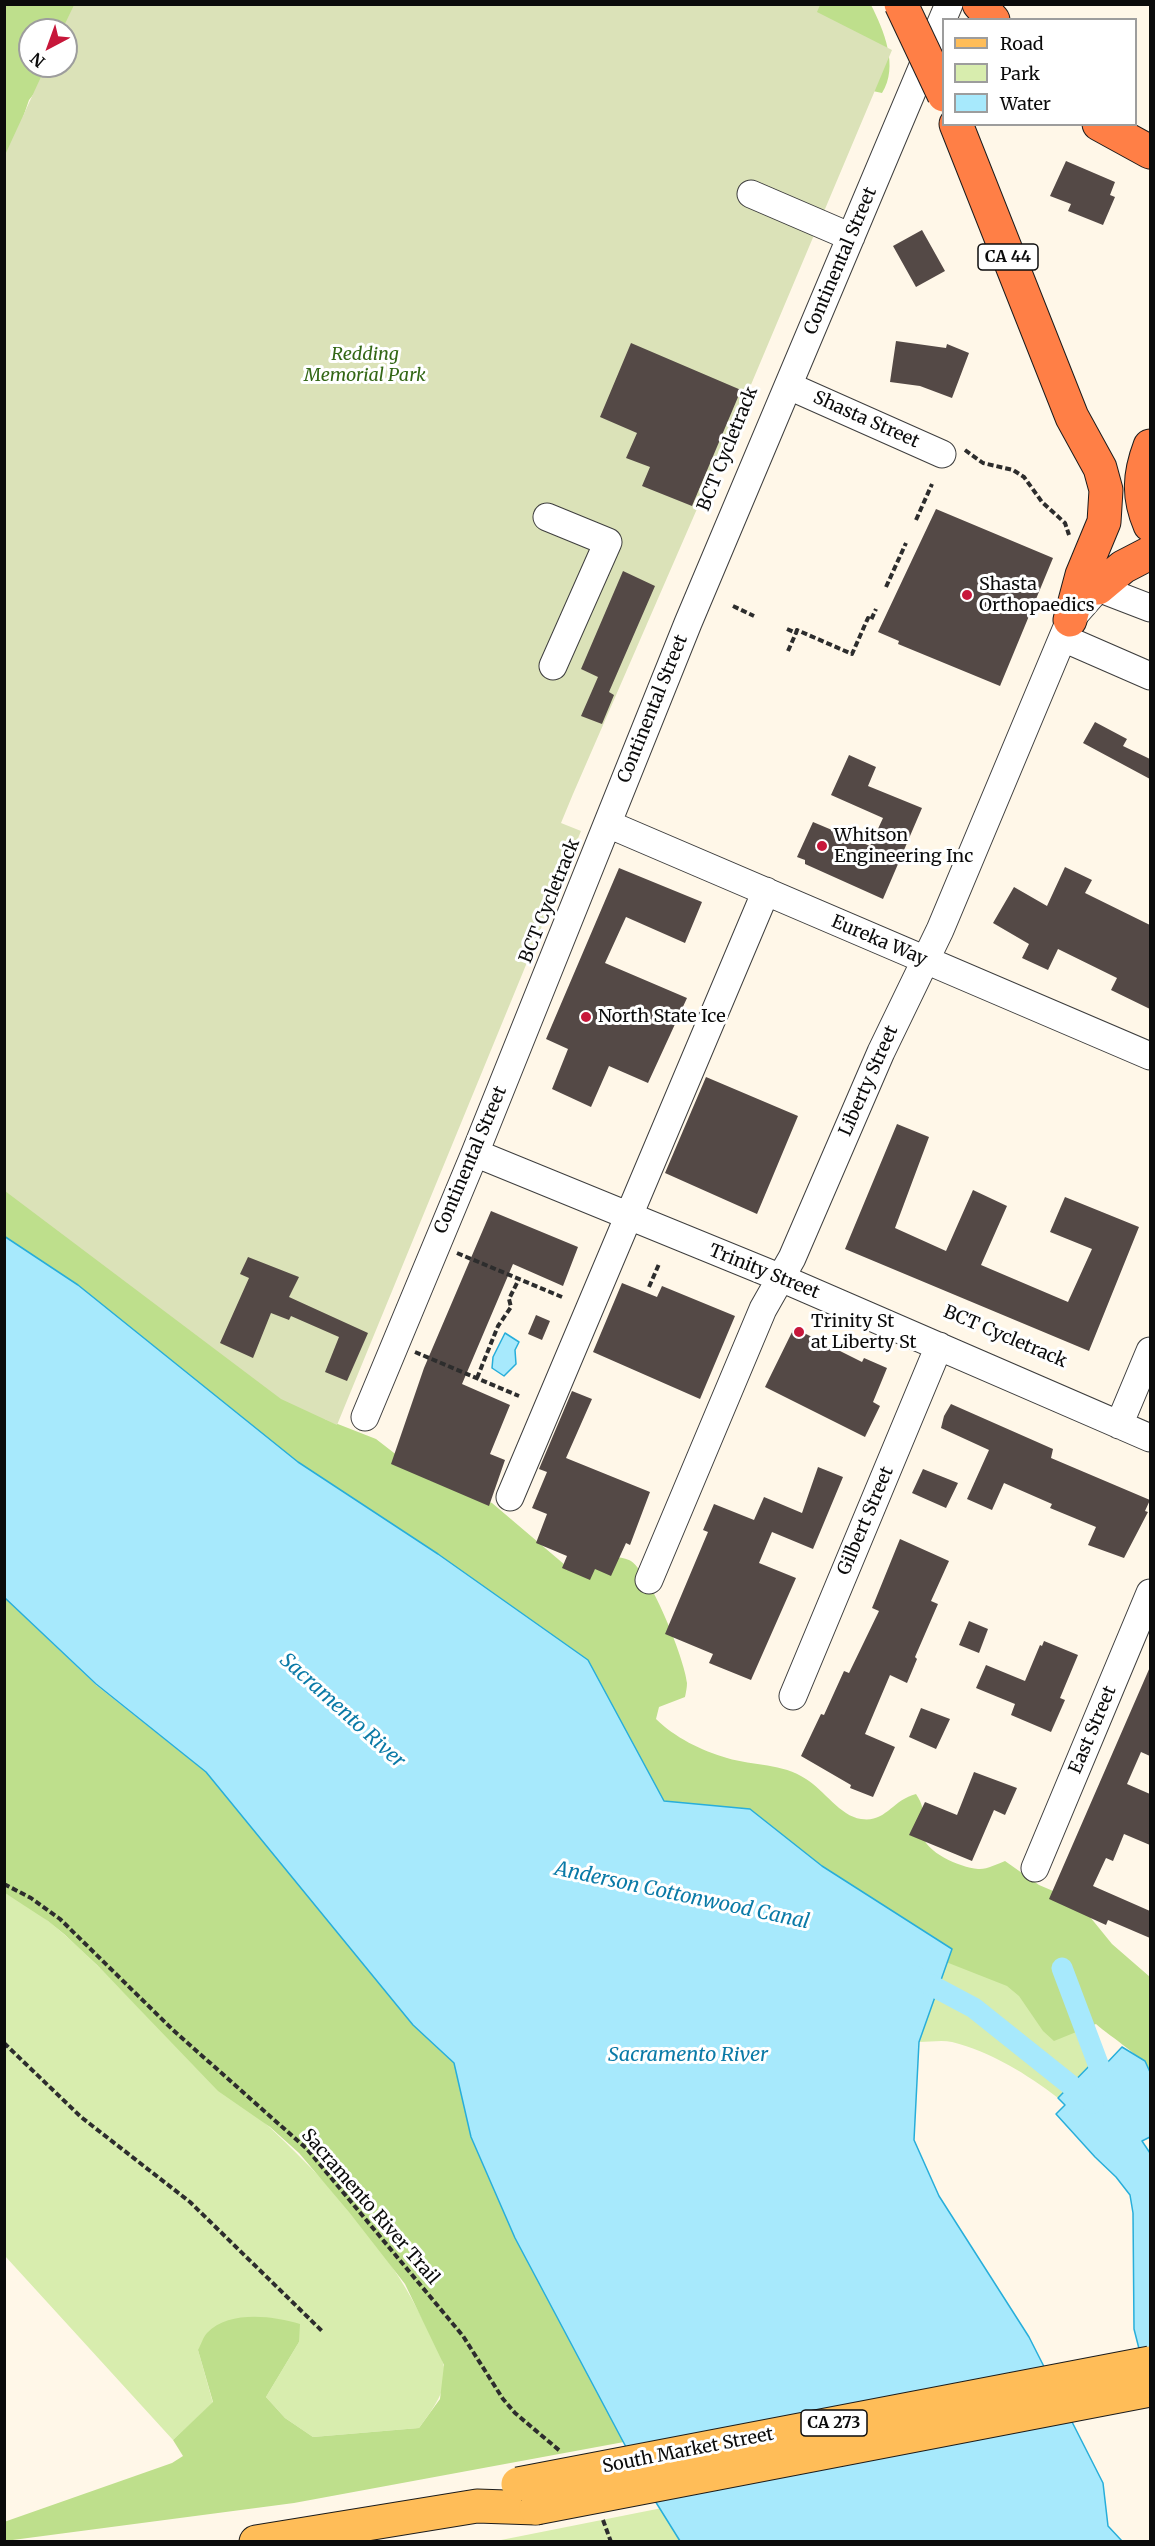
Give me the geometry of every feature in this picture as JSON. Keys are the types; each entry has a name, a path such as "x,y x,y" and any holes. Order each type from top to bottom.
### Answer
{"highway":[{"path":"902,4 942,91"},
{"path":"979,4 991,18"},
{"name":"CA 44","path":"957,126 1072,417 1100,468 1118,493 1150,527"},
{"path":"1103,126 1150,152"},
{"path":"1150,446 1141,481 1142,503 1150,527"},
{"path":"1066,629 1082,575 1104,522 1107,500 1100,468"},
{"path":"1098,588 1123,567 1150,553"}],"main road":[{"name":"South Market Street","path":"256,2541 477,2506 1150,2363"},
{"name":"South Market Street","path":"527,2496 1150,2390"}],"street":[{"name":"Continental Street","path":"943,18 949,4"},
{"name":"Continental Street","path":"365,1417 475,1153 688,623 942,21"},
{"path":"751,194 851,237"},
{"name":"Shasta Street","path":"789,386 951,449"},
{"path":"547,517 608,542 553,666"},
{"path":"1098,588 1150,608"},
{"name":"Liberty Street","path":"649,1580 763,1309 781,1278 924,960 940,930 1066,629 1098,588"},
{"path":"1066,629 1150,676"},
{"name":"Eureka Way","path":"608,824 1150,1056"},
{"path":"510,1497 766,891"},
{"name":"Trinity Street","path":"475,1153 781,1278 1150,1438"},
{"name":"Gilbert Street","path":"793,1696 939,1346"},
{"path":"1119,1425 1150,1351"},
{"name":"East Street","path":"1035,1868 1150,1593"}],"path":[{"path":"951,449 983,464 1013,470 1024,477 1042,502 1065,523 1069,543"},
{"path":"916,520 932,484"},
{"path":"886,587 906,543"},
{"path":"733,606 754,615"},
{"path":"788,651 797,630 852,654 868,618 871,620 876,609"},
{"path":"787,629 796,633"},
{"path":"453,1251 562,1297"},
{"path":"649,1287 659,1264"},
{"path":"477,1378 498,1326 511,1307 509,1299 519,1279"},
{"path":"411,1350 519,1396"},
{"name":"Sacramento River Trail","path":"4,1884 31,1898 60,1919 173,2030 307,2149 462,2336 503,2399 515,2413 567,2456"},
{"path":"4,2043 81,2117 190,2202 323,2332"},
{"path":"599,2510 611,2541"}],"green space":[{"path":"5,5 143,5 78,26 78,18 18,18 18,78 46,78 29,100 5,170"},
{"name":"Redding Memorial Park","path":"74,5 820,5 817,12 892,50 750,387 561,823 581,831 337,1425 281,1399 5,1191 5,155 40,78 78,78 78,18 68,18"},
{"path":"801,5 871,5 888,49 889,72 882,93 868,90"},
{"path":"4,1160 325,1419 376,1439 429,1480 492,1503 565,1565 597,1558 614,1557 629,1560 637,1567 656,1597 685,1671 687,1683 685,1697 659,1707 656,1719 671,1732 689,1743 718,1755 737,1761 778,1767 797,1774 813,1784 839,1808 853,1817 877,1818 901,1801 916,1794 922,1807 921,1833 929,1847 936,1853 953,1862 978,1869 988,1868 1005,1861 1039,1885 1065,1896 1086,1912 1112,1944 1150,1977 1150,2072 1134,2053 1096,2024 1054,2041 1043,2031 1019,1996 1007,1986 946,1962 669,1815 5,1264"},
{"path":"5,1598 96,1685 206,1772 413,2025 454,2063 471,2137 515,2238 624,2442 294,2503 5,2541 4,2522 172,2463 183,2456 173,2440 213,2402 198,2350 207,2333 227,2321 265,2317 300,2324 299,2342 266,2397 285,2418 313,2437 419,2428 440,2399 444,2365 405,2284 299,2153 270,2127 218,2091 97,1965 64,1934 5,1893"},
{"path":"5,1893 60,1930 139,2007 296,2152 367,2232 398,2275 437,2347 443,2363 444,2381 439,2398 419,2428 313,2437 285,2418 266,2397 299,2342 198,2350 213,2403 173,2440 5,2256"},
{"path":"952,1949 1066,2015 1085,2049 1096,2059 1058,2098 1021,2072 981,2052 952,2042 919,2042"},
{"path":"662,2508 680,2541 491,2542"}],"water":[{"name":"Sacramento River","path":"4,1236 78,1285 298,1462 438,1554 588,1660 664,1801 750,1809 822,1866 952,1949 919,2042 914,2140 939,2196 1029,2337 1103,2483 1108,2526 1122,2541 680,2541 652,2496 515,2238 471,2137 454,2063 413,2025 206,1772 96,1684 5,1598"},
{"path":"505,1333 519,1342 515,1350 516,1364 504,1376 492,1368 493,1357"},
{"path":"1122,2047 1145,2061 1150,2072 1150,2137 1142,2141 1150,2153 1150,2392 1134,2329 1133,2213 1130,2195 1116,2177 1056,2114 1065,2105 1058,2098 1096,2059 1104,2066"}],"building":[{"path":"1066,161 1115,182 1110,195 1115,197 1103,225 1068,211 1071,204 1050,196"},
{"path":"922,230 945,271 916,287 893,246"},
{"path":"896,341 946,348 947,344 969,353 952,398 920,386 890,382"},
{"path":"631,343 741,390 692,506 642,486 650,467 626,458 637,433 600,417"},
{"name":"Shasta Orthopaedics","path":"936,509 1053,558 1000,686 898,644 899,641 878,632"},
{"path":"623,571 655,586 609,692 614,695 602,724 581,716 598,677 581,669"},
{"path":"1095,722 1127,739 1123,746 1150,759 1150,779 1083,743"},
{"path":"849,755 876,767 868,786 922,808 883,899 805,864 805,860 797,857 813,822 870,846 883,818 831,795"},
{"path":"1065,867 1092,880 1085,893 1150,925 1150,1009 1111,990 1117,978 1058,949 1048,970 1022,958 1029,944 993,923 1014,887 1047,906"},
{"path":"619,868 702,902 685,943 626,917 605,963 687,998 648,1083 609,1066 591,1107 552,1089 568,1049 546,1039"},
{"path":"706,1077 798,1116 757,1214 665,1173"},
{"path":"897,1124 929,1137 895,1228 946,1251 973,1190 1007,1206 981,1265 1068,1302 1092,1249 1050,1232 1065,1197 1139,1227 1089,1351 845,1249"},
{"path":"491,1211 578,1247 563,1286 513,1264 462,1384 510,1405 490,1454 505,1460 489,1506 391,1464 424,1368"},
{"path":"248,1257 299,1277 289,1297 368,1333 347,1381 325,1372 339,1337 291,1316 289,1320 271,1313 253,1358 220,1343 249,1278 240,1274"},
{"path":"622,1283 657,1297 662,1286 735,1316 700,1399 593,1352"},
{"path":"536,1315 550,1321 542,1340 528,1334"},
{"path":"794,1328 862,1362 864,1358 887,1368 873,1402 880,1406 865,1437 765,1387"},
{"path":"572,1391 592,1399 566,1458 650,1492 630,1545 626,1543 611,1576 595,1569 590,1580 562,1568 567,1556 536,1543 547,1514 532,1508 547,1472 539,1469"},
{"path":"951,1404 1053,1449 1051,1458 1150,1500 1145,1511 1148,1512 1124,1558 1088,1545 1096,1527 1050,1508 1052,1504 1004,1483 992,1510 967,1499 989,1450 941,1428 944,1416"},
{"path":"818,1467 843,1477 813,1549 772,1532 759,1563 796,1578 751,1680 709,1663 713,1654 665,1634 708,1532 703,1530 714,1504 754,1520 764,1497 802,1513"},
{"path":"923,1469 958,1483 946,1508 912,1493"},
{"path":"900,1539 949,1561 931,1601 938,1604 915,1657 917,1659 907,1683 890,1675 865,1734 895,1747 873,1797 850,1788 851,1785 801,1756 821,1714 824,1715 844,1671 849,1673 879,1611 872,1608"},
{"path":"969,1621 988,1629 979,1653 959,1645"},
{"path":"1044,1641 1078,1655 1060,1698 1065,1700 1051,1732 1011,1715 1015,1704 976,1688 986,1665 1025,1681 1040,1645 1042,1646"},
{"path":"1150,1667 1150,1756 1141,1752 1127,1784 1150,1794 1150,1845 1124,1834 1113,1861 1106,1858 1093,1886 1150,1911 1150,1938 1108,1920 1106,1925 1049,1899"},
{"path":"921,1708 950,1719 936,1749 909,1737"},
{"path":"974,1772 1017,1788 1005,1815 994,1810 972,1861 909,1835 925,1802 957,1815"}],"waterway":[{"name":"Anderson Cottonwood Canal","path":"1062,1968 1106,2085"},
{"name":"Anderson Cottonwood Canal","path":"914,1976 974,2008 1093,2103"}],"place":[{"name":"Shasta Orthopaedics","path":"967,595"},
{"name":"Whitson Engineering Inc","path":"822,846"},
{"name":"North State Ice","path":"586,1017"},
{"name":"Trinity St at Liberty St","path":"799,1332"}]}
